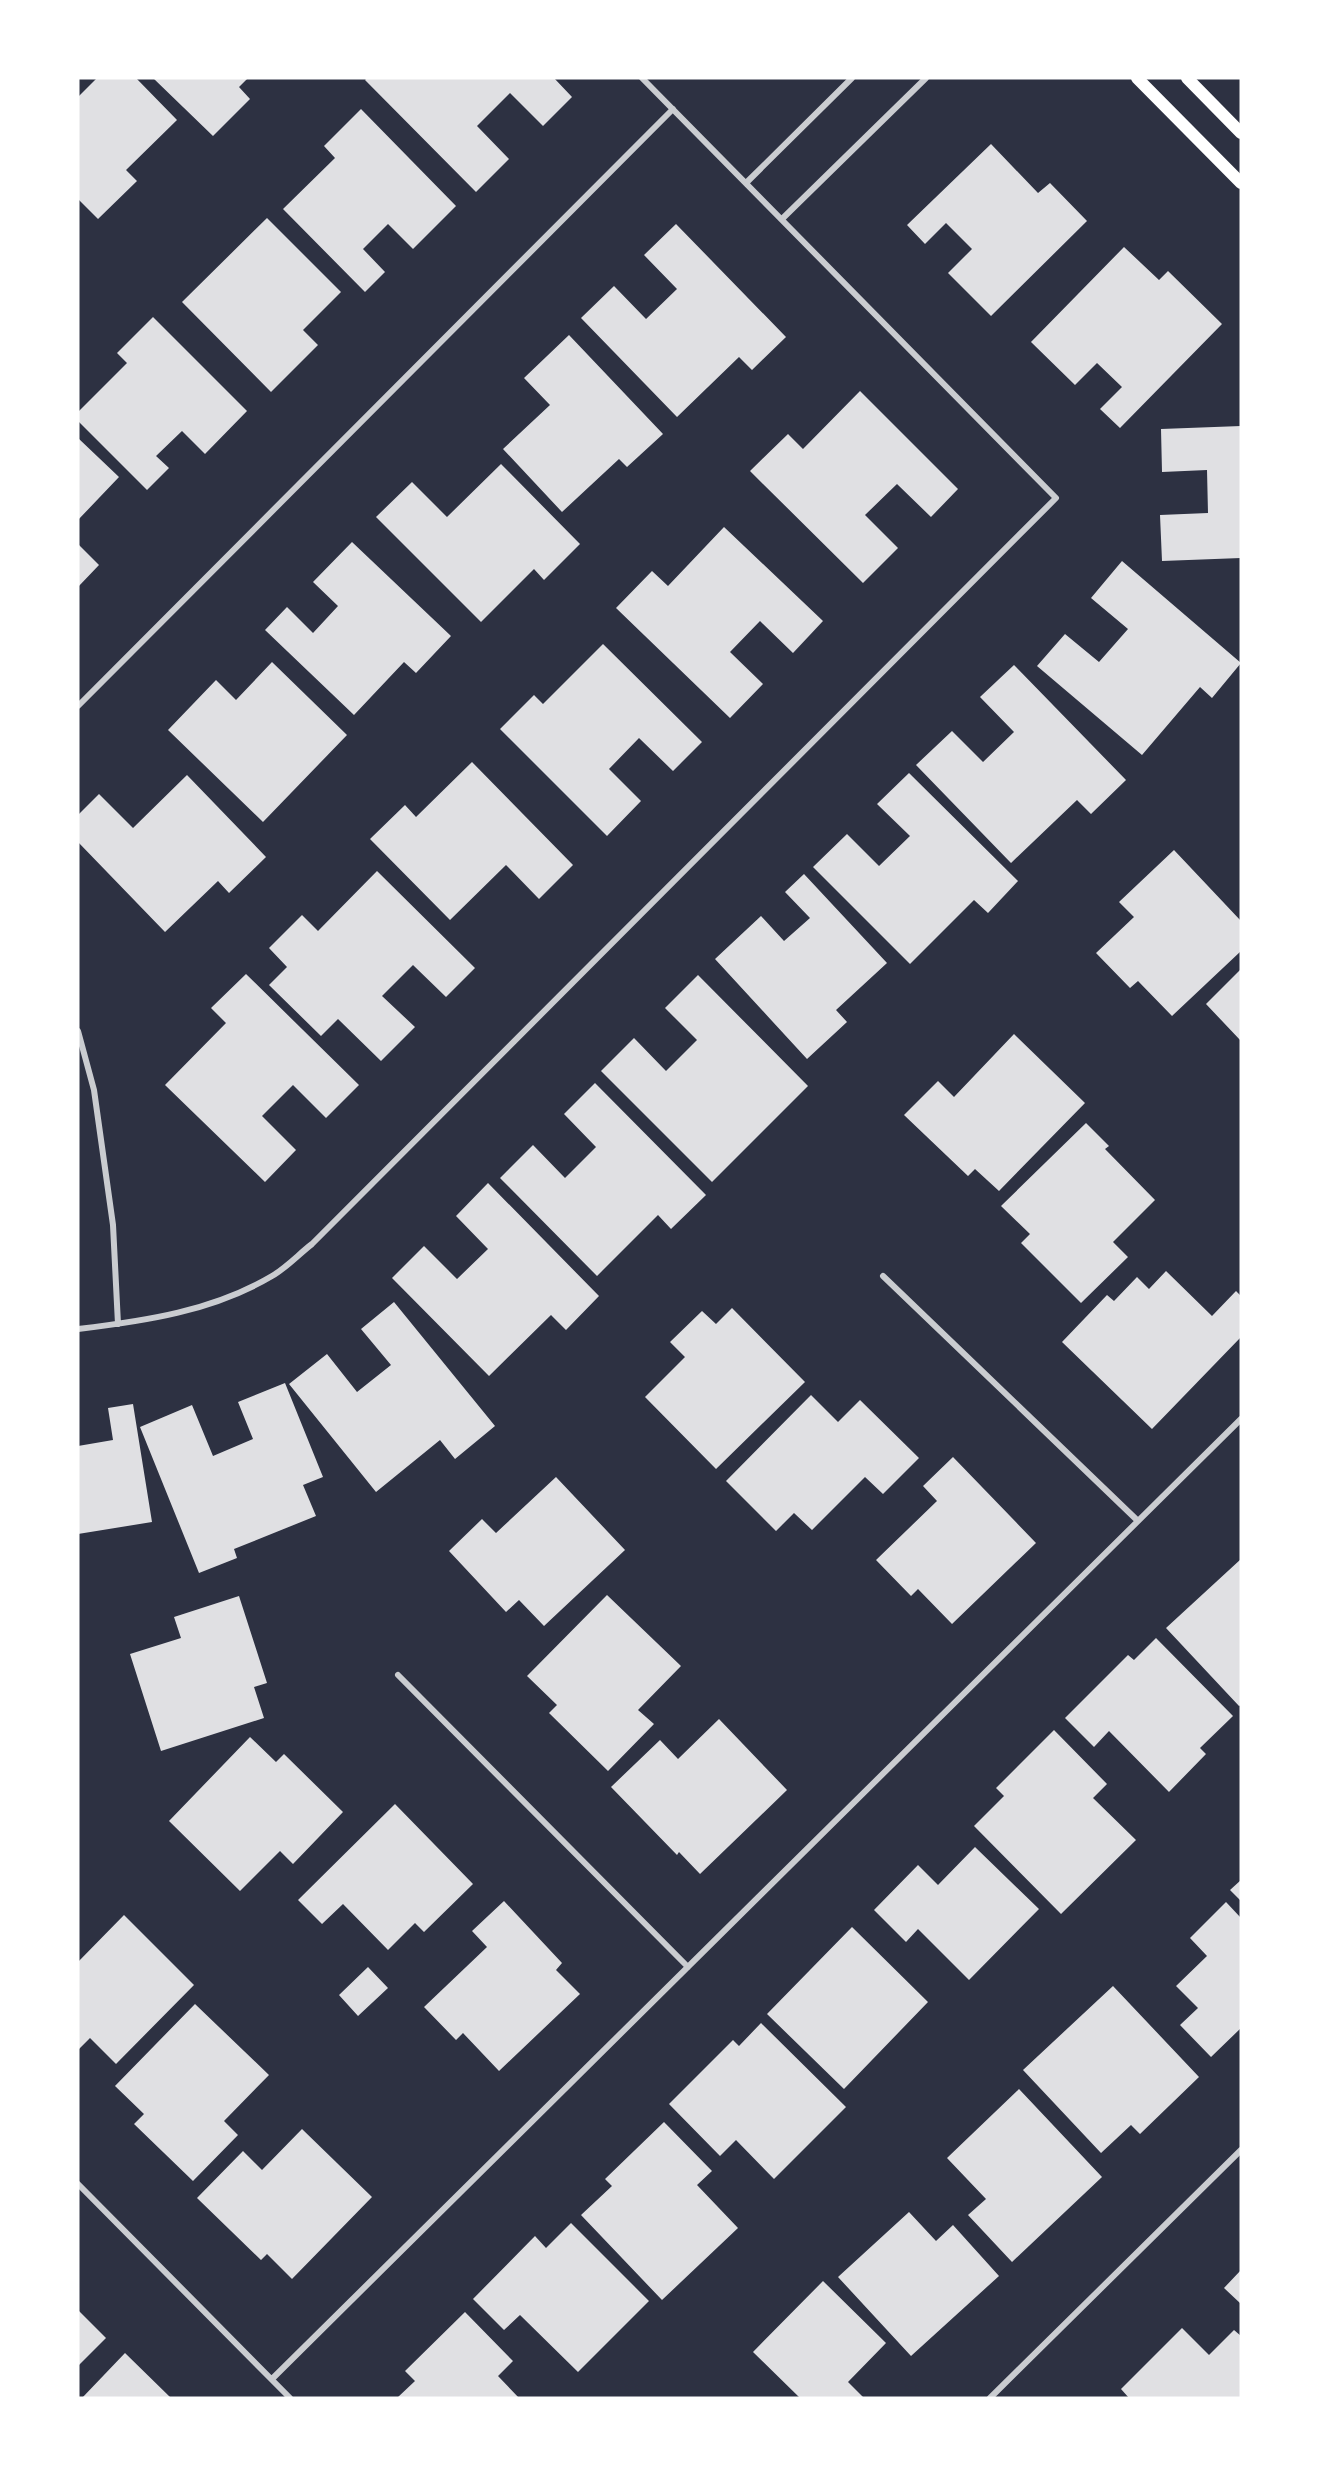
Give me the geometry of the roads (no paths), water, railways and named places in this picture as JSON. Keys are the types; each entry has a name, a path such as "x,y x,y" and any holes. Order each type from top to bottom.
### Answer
{"main road":[{"path":"1137,78 1241,183"},
{"path":"1187,78 1241,133"}],"street":[{"path":"78,1329 187,1311 232,1296 274,1275 312,1244 1056,498 642,78"},
{"path":"746,183 852,78"},
{"path":"782,219 926,78"},
{"path":"78,706 673,109"},
{"path":"78,1031 94,1090 113,1224 118,1324"},
{"path":"883,1276 1138,1521"},
{"path":"272,2379 1241,1419"},
{"path":"398,1675 688,1967"},
{"path":"990,2398 1241,2150"},
{"path":"78,2184 290,2398"}]}
